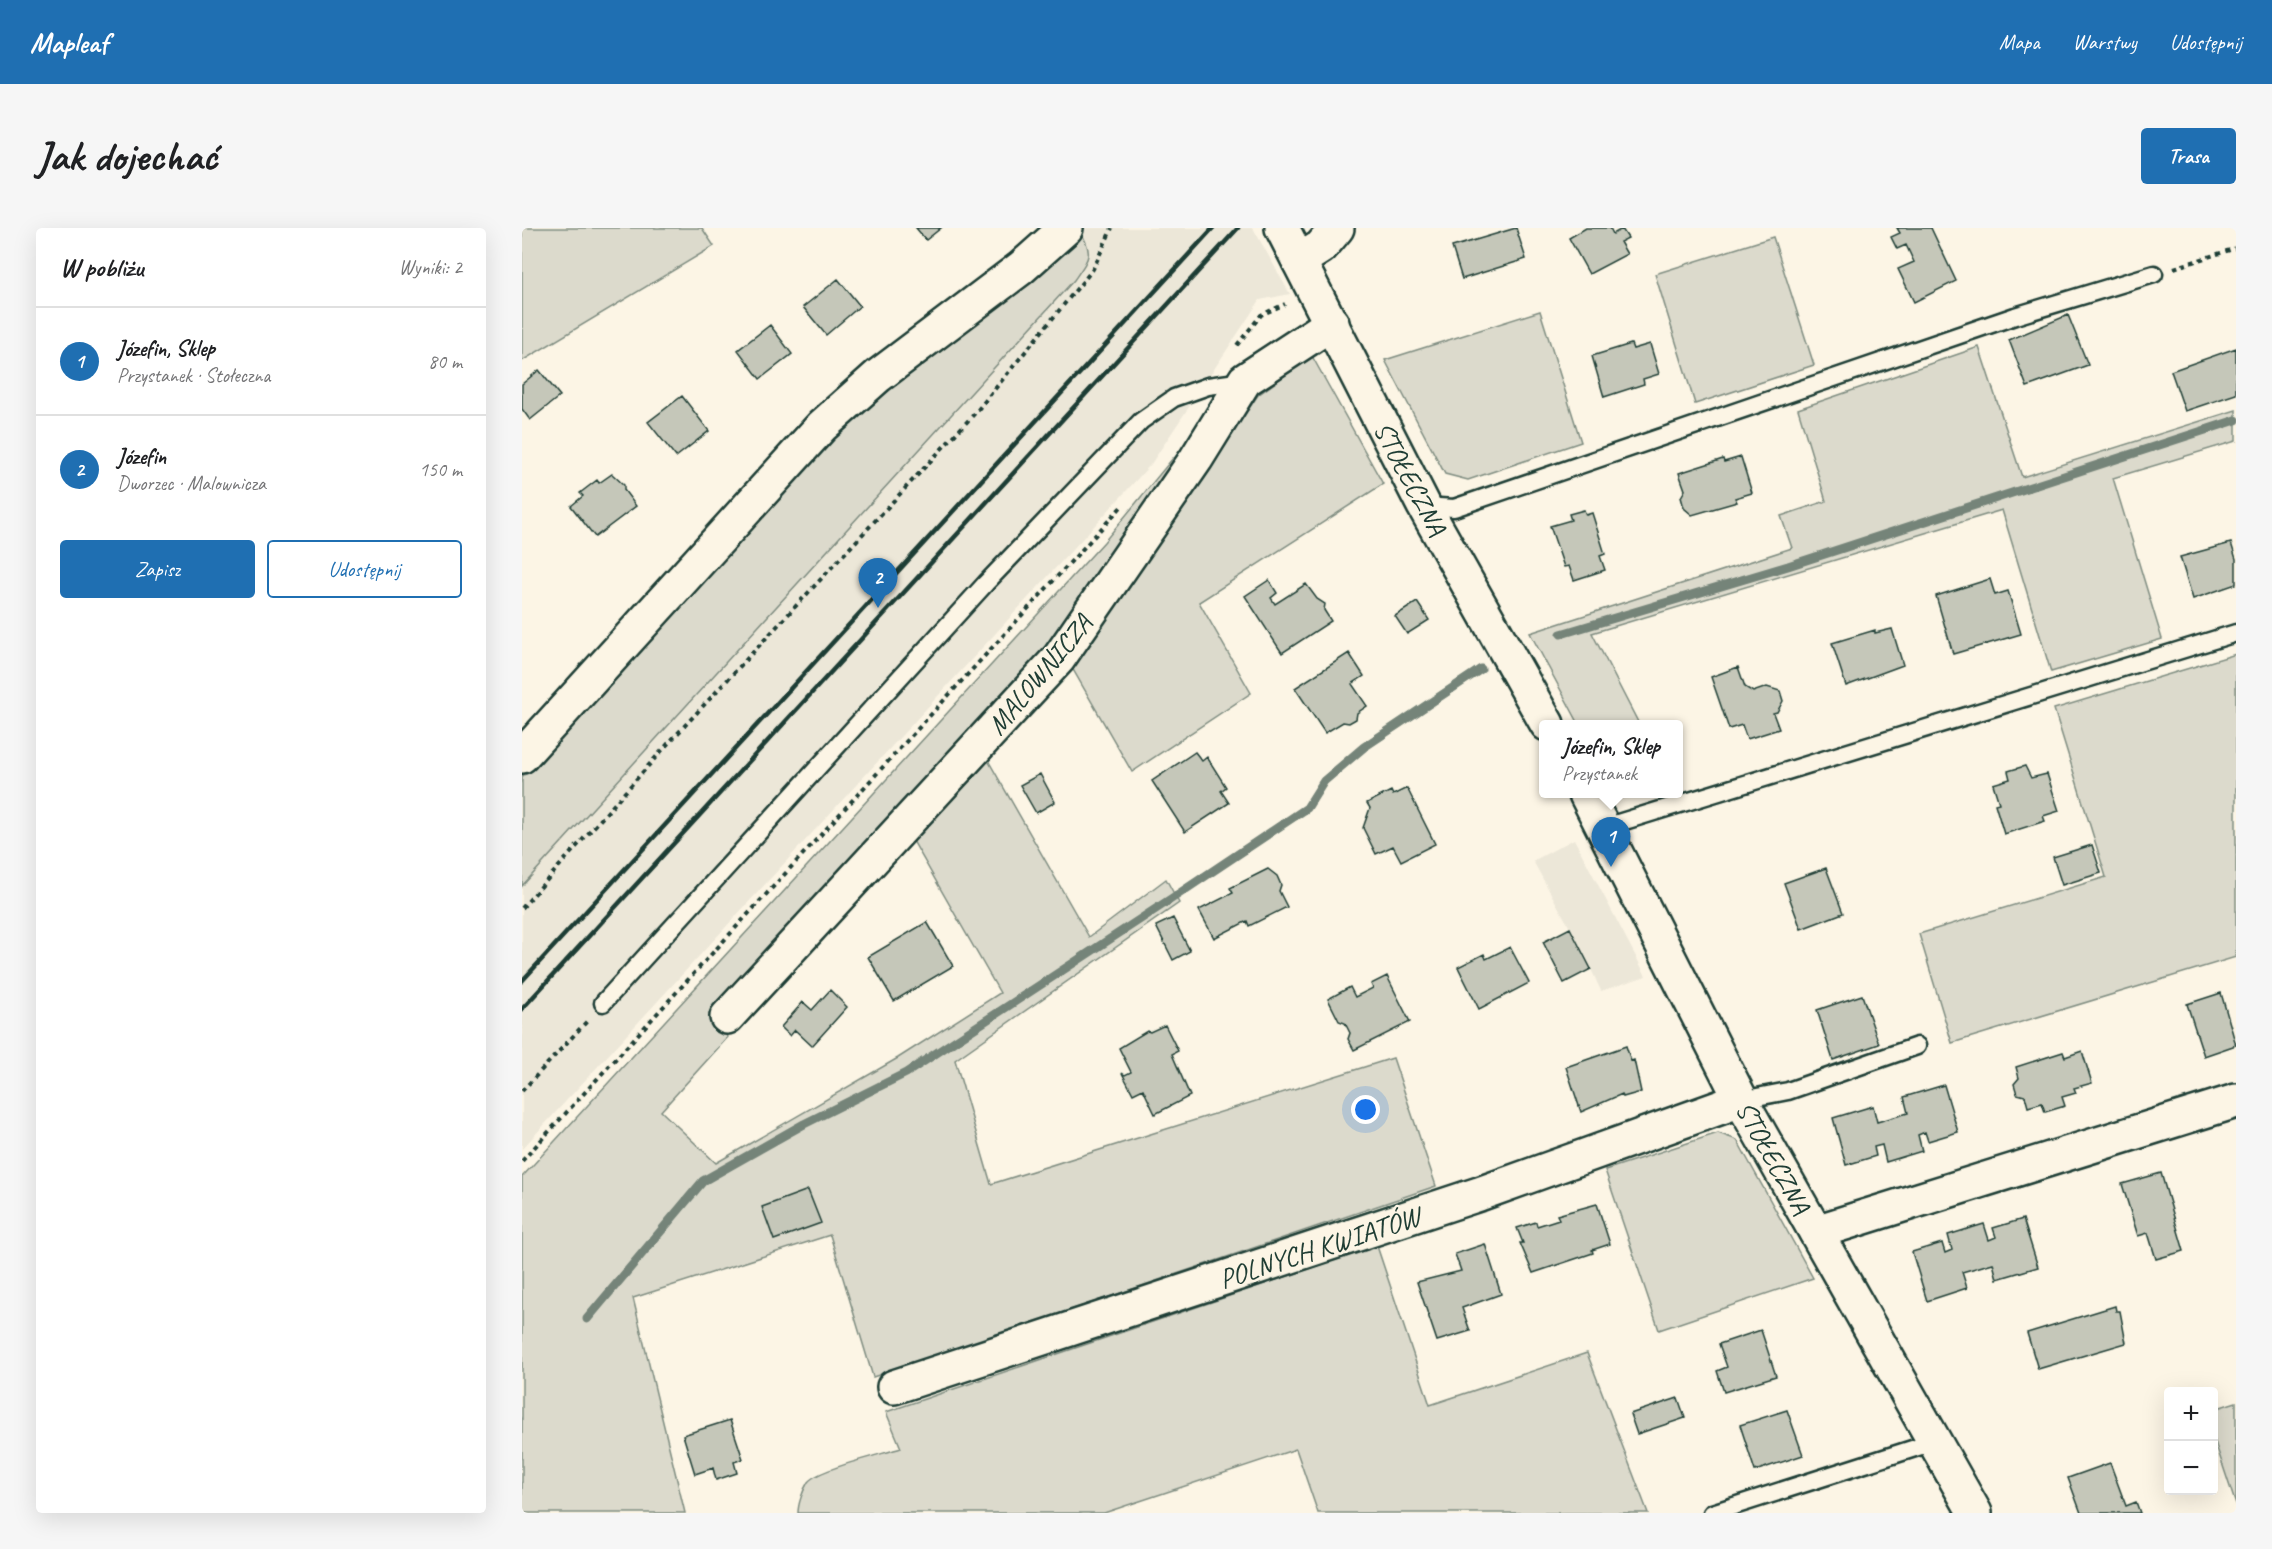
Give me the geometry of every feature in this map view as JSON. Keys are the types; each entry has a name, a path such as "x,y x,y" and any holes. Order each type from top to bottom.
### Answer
{"street":[{"path":"522,756 822,426 878,376 1021,268 1066,228"},
{"name":"STOŁECZNA","path":"1282,228 1424,506 1545,720"},
{"path":"1299,261 1321,247 1337,228"},
{"name":"MALOWNICZA","path":"727,1017 1059,658 1196,459 1245,380 1332,323"},
{"name":"STOŁECZNA","path":"1588,798 1741,1100 1937,1442 1975,1513"},
{"name":"POLNYCH KWIATÓW","path":"894,1387 1479,1194 1741,1100"},
{"path":"1816,1232 2236,1101"}],"lane":[{"path":"1424,506 1454,508 2015,316 2154,274"},
{"path":"603,1003 986,583 1141,421 1174,398 1208,386 1245,380"},
{"path":"1605,828 2236,633"},
{"path":"1741,1100 1788,1091 1917,1046"},
{"path":"1712,1513 1937,1442"}],"path":[{"path":"522,908 673,739 976,412 1093,269 1112,228"},
{"path":"2154,274 2236,248"},
{"path":"1208,386 1261,315 1291,302"},
{"path":"522,1161 1129,499"},
{"path":"522,1091 603,1003"}],"shaded area":[{"path":"522,228 702,228 714,246 522,361"},
{"path":"1080,228 1253,228 1290,294 1260,300 1151,464 522,1149 522,777"},
{"path":"1079,229 1087,244 1088,255 1084,266 1074,280 522,886 522,777 869,400"},
{"path":"1773,237 1814,365 1695,404 1655,274"},
{"path":"1540,311 1581,442 1468,480 1445,474 1385,360"},
{"path":"1979,347 2022,477 2236,410 2236,441 2113,478 2162,639 2051,672 2002,510 1592,633 1637,720 1577,720 1530,633 1792,548 1781,516 1826,501 1798,409"},
{"path":"1312,356 1383,484 1199,602 1251,693 1132,772 1071,666 1097,625 1163,537 1258,395"},
{"path":"1173,458 1184,466 1066,629 709,1018 728,1037 661,1111 716,1163 898,1058 1000,993 912,839 985,755 1089,937 1166,879 1179,903 955,1060 991,1184 1393,1058 1436,1186 873,1377 830,1235 633,1298 685,1513 522,1513 522,1177 1104,542"},
{"path":"2236,654 2236,957 1952,1043 1919,934 2106,877 2054,709"},
{"path":"1574,839 1646,976 1601,991 1591,969 1564,983 1543,942 1570,928 1533,861"},
{"path":"1718,1133 1737,1140 1813,1278 1659,1330 1605,1170"},
{"path":"1377,1246 1430,1405 1587,1353 1648,1513 1318,1513 1296,1449 1104,1513 798,1513 804,1489 814,1477 837,1467 901,1448 886,1412"},
{"path":"2236,1402 2236,1505 2218,1451 2218,1408"}],"building":[{"path":"916,228 941,228 926,240"},
{"path":"1516,228 1526,259 1462,279 1452,247"},
{"path":"1586,228 1610,228 1613,234 1622,229 1628,238 1620,242 1627,254 1589,274 1569,238"},
{"path":"1897,228 1931,228 1956,281 1914,302 1898,269 1914,262 1906,245 1897,249 1891,237 1900,233"},
{"path":"838,279 860,306 826,335 803,307"},
{"path":"2068,315 2088,365 2027,387 2009,340"},
{"path":"770,325 792,354 760,379 738,350"},
{"path":"1631,344 1633,349 1650,344 1659,374 1643,379 1644,384 1604,397 1592,356"},
{"path":"2236,348 2236,394 2185,411 2171,371"},
{"path":"539,370 560,396 530,420 522,409 522,384"},
{"path":"682,396 709,431 676,457 648,422"},
{"path":"1741,457 1752,493 1735,498 1737,502 1692,515 1684,508 1681,497 1685,490 1679,473 1723,459 1724,462"},
{"path":"612,474 624,485 624,490 636,506 595,537 571,506 583,496 580,493 597,480 599,483"},
{"path":"1584,510 1586,515 1592,513 1605,554 1600,556 1605,570 1574,580 1569,566 1564,567 1550,526 1571,520 1569,514"},
{"path":"2231,543 2236,559 2236,584 2193,599 2180,557"},
{"path":"1990,579 1995,595 2008,591 2021,634 1953,654 1936,596"},
{"path":"1269,580 1277,593 1271,598 1275,604 1306,584 1317,599 1325,604 1324,610 1331,621 1282,653 1245,596"},
{"path":"1417,602 1429,620 1407,634 1395,616"},
{"path":"1892,629 1903,665 1846,686 1832,643 1875,630 1875,633"},
{"path":"1349,653 1364,676 1352,684 1367,706 1357,713 1356,719 1349,723 1343,722 1325,733 1295,688"},
{"path":"1738,667 1745,687 1753,692 1767,687 1780,691 1783,701 1777,712 1773,713 1779,729 1747,739 1742,725 1729,729 1711,677"},
{"path":"1195,752 1202,761 1207,757 1226,787 1221,791 1229,803 1185,832 1152,781"},
{"path":"2025,766 2031,778 2047,774 2059,811 2043,816 2045,821 2004,834 1995,804 1999,803 1993,784 2010,779 2008,771"},
{"path":"1040,774 1055,802 1036,813 1020,785"},
{"path":"1407,788 1435,844 1401,861 1393,846 1376,854 1363,828 1370,808 1367,803 1391,791 1393,795"},
{"path":"2092,845 2101,873 2062,885 2053,857"},
{"path":"1826,868 1843,913 1801,929 1784,883"},
{"path":"1268,869 1277,876 1281,885 1279,891 1287,907 1249,926 1247,921 1214,938 1199,910 1233,893 1230,888"},
{"path":"1173,918 1190,951 1173,960 1156,926"},
{"path":"927,922 953,966 894,1001 868,957"},
{"path":"1570,928 1591,969 1564,983 1543,942"},
{"path":"1510,947 1529,983 1479,1009 1458,967 1484,954 1486,959"},
{"path":"1387,976 1410,1022 1354,1050 1348,1039 1350,1033 1345,1023 1339,1021 1328,999 1350,987 1355,997 1373,988 1371,984"},
{"path":"830,990 847,1007 812,1046 795,1030 790,1036 781,1027 803,1002 812,1010"},
{"path":"2221,993 2236,1045 2204,1056 2187,1004"},
{"path":"1862,995 1879,1044 1833,1060 1817,1010"},
{"path":"1165,1025 1178,1051 1172,1054 1190,1096 1155,1114 1143,1089 1133,1094 1122,1073 1125,1075 1131,1072 1119,1048 1147,1031 1150,1032"},
{"path":"1626,1046 1631,1061 1634,1060 1641,1092 1623,1097 1622,1094 1581,1112 1566,1067"},
{"path":"2082,1051 2092,1083 2074,1088 2076,1093 2062,1097 2065,1106 2045,1112 2042,1103 2028,1107 2025,1096 2017,1094 2014,1084 2019,1078 2016,1067 2063,1052 2065,1057"},
{"path":"1944,1085 1958,1132 1928,1141 1925,1132 1918,1135 1922,1151 1886,1162 1882,1145 1874,1147 1876,1156 1846,1165 1833,1118 1873,1106 1877,1122 1908,1113 1904,1097"},
{"path":"2161,1173 2184,1251 2156,1259 2148,1233 2138,1236 2122,1184"},
{"path":"808,1190 821,1223 774,1240 762,1207"},
{"path":"1597,1204 1610,1244 1592,1250 1593,1253 1533,1273 1520,1243 1523,1243 1517,1228 1536,1222 1537,1226 1559,1219 1557,1215"},
{"path":"2023,1219 2038,1267 1997,1279 1993,1263 1962,1272 1967,1288 1927,1301 1912,1252 1942,1243 1945,1253 1952,1250 1948,1235 1984,1224 1989,1240 1996,1237 1993,1228"},
{"path":"1485,1244 1501,1294 1462,1308 1470,1331 1437,1341 1417,1282 1461,1271 1455,1254"},
{"path":"2115,1306 2116,1311 2120,1311 2126,1343 2038,1369 2027,1333"},
{"path":"1761,1330 1776,1376 1724,1392 1717,1371 1727,1367 1719,1344"},
{"path":"1678,1398 1685,1418 1637,1434 1630,1414"},
{"path":"1787,1410 1803,1455 1755,1471 1740,1425"},
{"path":"730,1420 743,1459 734,1462 737,1473 716,1480 713,1468 695,1474 683,1435"},
{"path":"2110,1463 2126,1506 2136,1502 2140,1513 2081,1513 2068,1478"}],"waterway":[{"path":"1561,634 1788,566 2236,420"},
{"path":"587,1319 703,1181 804,1124 906,1073 1177,895 1307,808 1324,781 1364,747 1481,669"}],"railway":[{"path":"522,981 1213,228"},
{"path":"522,1009 1238,228"}],"place":[{"name":"Józefin","path":"878,608"},
{"name":"Józefin, Sklep","path":"1611,867"}]}
